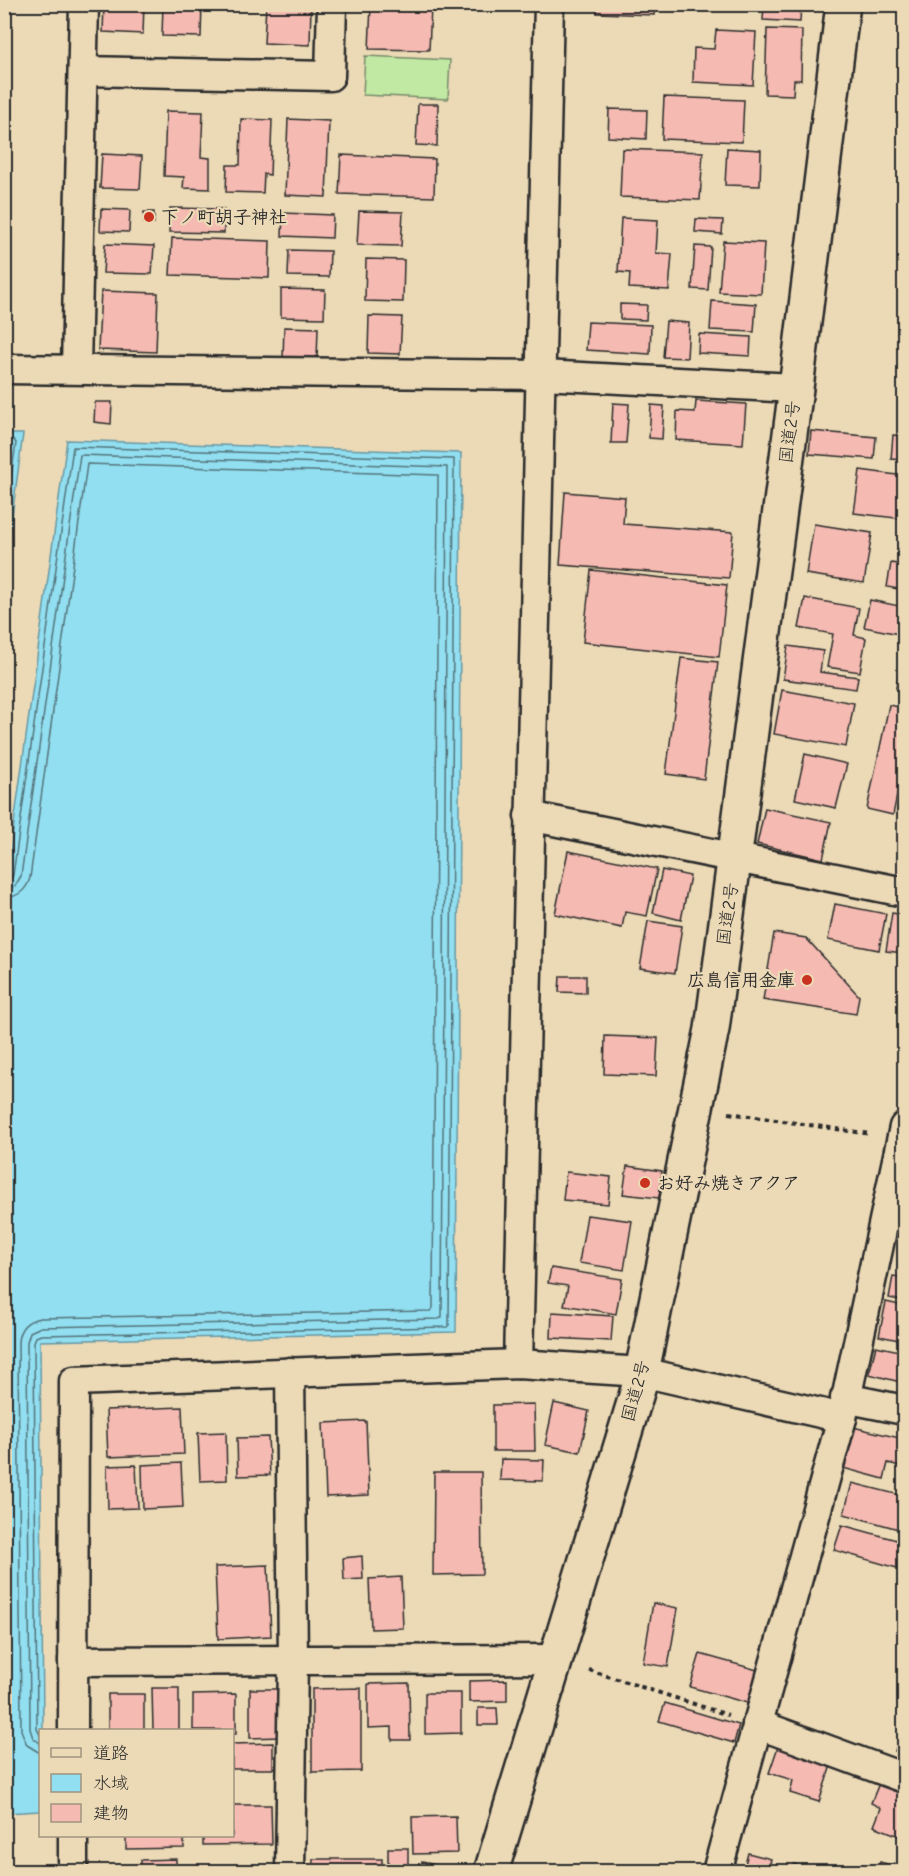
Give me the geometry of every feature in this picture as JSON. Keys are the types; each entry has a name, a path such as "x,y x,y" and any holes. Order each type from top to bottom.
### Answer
{"highway":[{"name":"国道2号","path":"491,1872 642,1372 712,1029 736,858 843,4"}],"street":[{"path":"76,369 84,4"},
{"path":"83,71 330,76 332,4"},
{"path":"518,1364 549,4"},
{"path":"4,369 542,375 796,388"},
{"path":"529,816 904,892"},
{"path":"717,1872 844,1408 903,1133"},
{"path":"73,1729 74,1382 518,1364 642,1372 844,1408 904,1410"},
{"path":"290,1372 293,1659 290,1872"},
{"path":"73,1661 555,1659"},
{"path":"757,1724 904,1778"},
{"path":"73,1837 73,1872"}],"path":[{"path":"696,1108 903,1133"},
{"path":"555,1659 757,1724"}],"green space":[{"path":"365,56 450,60 448,99 363,95"}],"water":[{"path":"4,434 23,434 5,569"},
{"path":"67,440 461,453 456,1332 40,1341 43,1729 39,1729 39,1811 5,1813 4,896"}],"building":[{"path":"104,4 144,4 143,34 103,32"},
{"path":"163,4 202,4 201,37 162,36"},
{"path":"266,4 311,4 310,45 264,43"},
{"path":"598,4 655,4 654,15 597,13"},
{"path":"764,4 801,4 800,22 763,20"},
{"path":"371,5 431,7 429,50 369,49"},
{"path":"767,29 802,30 801,80 794,80 793,95 765,94"},
{"path":"716,30 756,32 753,85 693,82 694,48 714,49"},
{"path":"664,97 744,100 742,142 662,139"},
{"path":"418,104 438,104 437,146 416,145"},
{"path":"609,109 647,110 646,139 608,137"},
{"path":"166,111 203,112 201,157 210,158 210,189 183,188 184,177 164,176"},
{"path":"241,119 272,120 270,175 264,174 263,193 226,192 227,165 240,165"},
{"path":"288,119 329,121 326,197 285,195"},
{"path":"727,148 761,150 760,186 725,185"},
{"path":"622,149 703,152 700,200 620,197"},
{"path":"102,154 142,156 140,189 100,188"},
{"path":"341,155 435,159 434,197 339,194"},
{"path":"170,208 224,209 224,233 169,232"},
{"path":"101,209 130,210 129,232 100,231"},
{"path":"359,211 403,212 401,246 357,245"},
{"name":"下ノ町胡子神社","path":"144,212 154,212 154,223 144,223"},
{"path":"283,213 333,215 332,238 282,236"},
{"path":"621,218 658,220 656,253 672,254 669,290 629,288 630,273 618,272"},
{"path":"696,219 723,220 722,234 695,232"},
{"path":"172,238 270,241 269,278 170,275"},
{"path":"723,241 764,243 761,294 719,292"},
{"path":"105,244 154,246 152,274 103,273"},
{"path":"695,246 711,247 708,290 692,289"},
{"path":"289,250 330,251 329,277 288,276"},
{"path":"366,259 404,260 403,302 365,301"},
{"path":"281,289 325,290 324,318 281,317"},
{"path":"101,291 158,293 156,352 98,350"},
{"path":"712,301 756,304 754,332 710,330"},
{"path":"620,304 647,305 646,320 620,319"},
{"path":"369,316 402,317 400,354 368,353"},
{"path":"666,321 689,323 687,358 663,357"},
{"path":"588,322 651,325 650,354 586,350"},
{"path":"284,327 318,328 317,360 283,358"},
{"path":"699,334 751,337 750,356 698,353"},
{"path":"696,401 746,404 743,444 676,440 677,411 695,412"},
{"path":"95,402 112,402 111,424 94,422"},
{"path":"613,403 629,404 626,443 611,443"},
{"path":"651,405 664,406 662,439 649,438"},
{"path":"811,431 876,437 874,459 809,454"},
{"path":"893,435 904,436 904,460 891,459"},
{"path":"860,470 904,476 904,519 854,513"},
{"path":"565,492 625,497 623,524 733,532 729,578 560,565"},
{"path":"814,524 872,533 864,583 806,574"},
{"path":"891,563 904,565 904,590 887,587"},
{"path":"591,570 727,585 719,657 583,642"},
{"path":"805,598 859,608 854,635 866,638 860,672 827,667 833,634 799,628"},
{"path":"870,600 904,607 904,635 864,627"},
{"path":"788,646 823,651 820,672 858,677 856,689 783,679"},
{"path":"904,647 904,690 896,688"},
{"path":"681,658 718,662 704,779 666,774"},
{"path":"782,690 854,703 846,747 774,734"},
{"path":"889,705 904,708 904,791 898,790 893,815 867,809"},
{"path":"805,754 847,764 836,808 795,799"},
{"path":"765,808 831,822 823,859 757,844"},
{"path":"568,851 657,869 647,916 625,912 622,928 555,914"},
{"path":"662,870 690,876 681,920 653,913"},
{"path":"835,904 886,914 879,950 828,940"},
{"path":"892,913 904,915 904,953 886,951"},
{"path":"648,921 682,926 675,973 640,968"},
{"path":"774,933 806,938 859,996 856,1014 763,1000"},
{"path":"560,976 586,976 586,993 559,992"},
{"path":"605,1036 658,1038 656,1076 604,1074"},
{"path":"627,1166 662,1171 659,1198 623,1194"},
{"path":"566,1172 611,1177 608,1204 563,1200"},
{"path":"587,1215 632,1221 624,1270 579,1263"},
{"path":"551,1268 622,1279 616,1314 564,1305 568,1286 548,1283"},
{"path":"893,1276 904,1278 904,1301 889,1298"},
{"path":"886,1302 904,1306 904,1341 879,1336"},
{"path":"552,1312 613,1316 611,1341 551,1338"},
{"path":"876,1346 904,1352 904,1383 869,1374"},
{"path":"554,1403 589,1411 580,1452 545,1445"},
{"path":"534,1404 535,1451 493,1451 493,1405"},
{"path":"182,1407 184,1454 108,1457 106,1410"},
{"path":"366,1421 369,1495 326,1497 323,1423"},
{"path":"853,1427 904,1439 904,1467 888,1463 884,1479 843,1468"},
{"path":"226,1432 227,1480 200,1481 198,1433"},
{"path":"268,1437 270,1475 238,1476 237,1438"},
{"path":"501,1459 544,1460 543,1481 500,1480"},
{"path":"181,1463 183,1507 143,1509 142,1465"},
{"path":"136,1465 138,1508 108,1509 107,1466"},
{"path":"434,1472 481,1472 482,1574 433,1575"},
{"path":"852,1483 904,1496 902,1530 844,1514"},
{"path":"842,1525 904,1542 904,1570 834,1550"},
{"path":"362,1556 363,1579 344,1580 343,1558"},
{"path":"268,1565 271,1636 218,1639 215,1567"},
{"path":"401,1577 403,1628 371,1629 369,1579"},
{"path":"653,1603 678,1608 668,1667 643,1663"},
{"path":"700,1654 761,1671 751,1704 690,1687"},
{"path":"507,1680 507,1701 469,1702 469,1681"},
{"path":"409,1683 410,1740 392,1740 392,1727 368,1728 368,1684"},
{"path":"152,1688 179,1688 179,1729 153,1729"},
{"path":"361,1688 361,1771 312,1772 312,1689"},
{"path":"250,1689 280,1689 280,1737 250,1738"},
{"path":"425,1693 461,1693 461,1733 425,1734"},
{"path":"108,1694 144,1694 144,1729 108,1729"},
{"path":"236,1694 236,1734 234,1734 234,1729 193,1729 193,1695"},
{"path":"665,1703 739,1725 734,1743 659,1721"},
{"path":"478,1708 497,1708 498,1725 478,1725"},
{"path":"904,1726 904,1754 895,1751"},
{"path":"781,1738 834,1756 819,1802 790,1793 793,1780 769,1773"},
{"path":"273,1743 273,1769 234,1769 234,1744"},
{"path":"882,1776 904,1785 904,1838 874,1826 881,1808 871,1803"},
{"path":"234,1805 271,1805 272,1844 203,1845 203,1837 234,1837"},
{"path":"456,1816 457,1853 413,1854 412,1817"},
{"path":"126,1837 184,1837 184,1848 126,1849"},
{"path":"388,1848 408,1848 408,1872 388,1872"},
{"path":"748,1853 771,1859 768,1872 743,1872"},
{"path":"176,1859 176,1872 141,1872 141,1860"},
{"path":"313,1859 382,1859 382,1872 313,1872"},
{"path":"422,1862 450,1868 449,1872 420,1872"},
{"path":"880,1862 904,1869 904,1872 877,1872"},
{"path":"794,1864 817,1872 791,1872"},
{"path":"263,1866 263,1872 202,1872 202,1867"}],"place":[{"name":"下ノ町胡子神社","path":"149,217"},
{"name":"広島信用金庫","path":"807,980"},
{"name":"お好み焼きアクア","path":"645,1183"}]}
